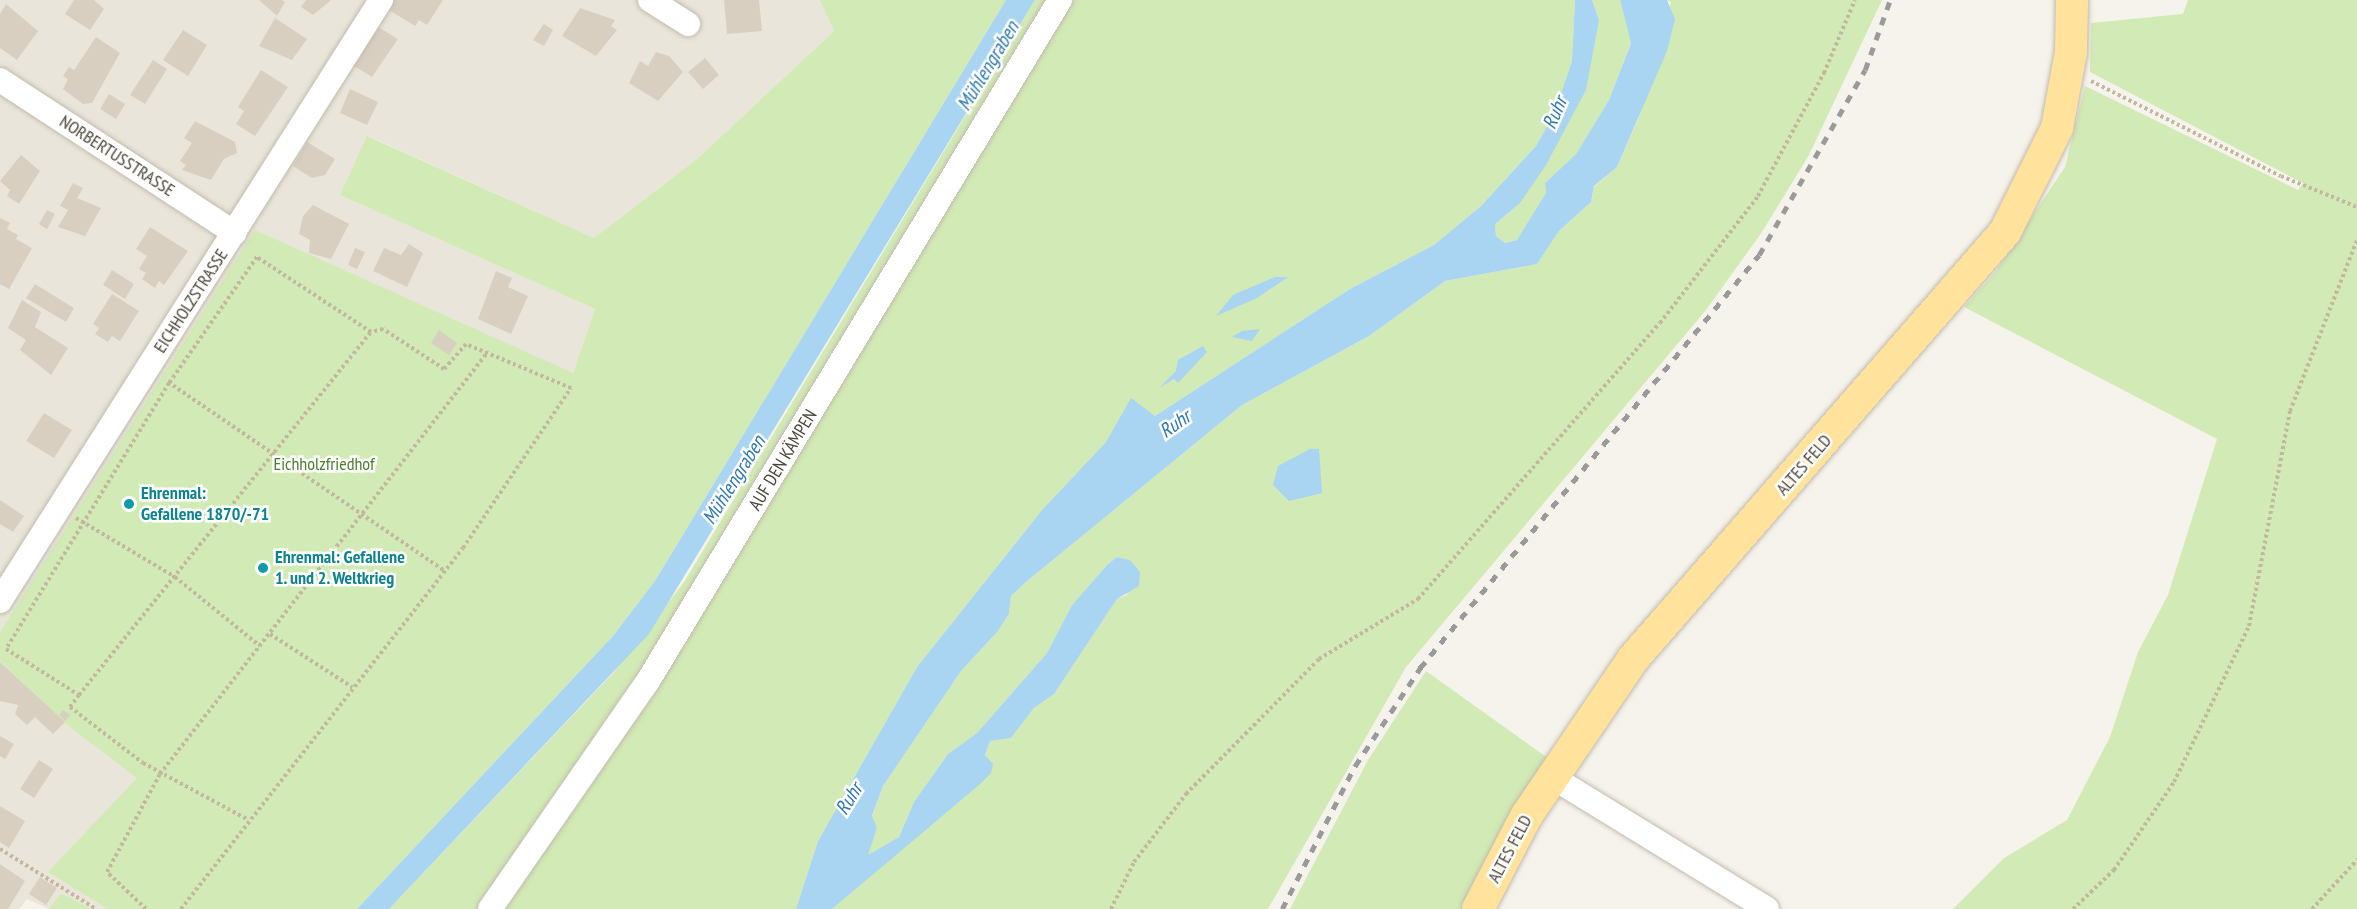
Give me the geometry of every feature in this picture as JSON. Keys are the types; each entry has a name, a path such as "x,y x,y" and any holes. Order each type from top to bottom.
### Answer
{"main road":[{"name":"ALTES FELD","path":"1478,909 1552,777 1633,658 2005,232 2049,151 2069,70 2072,0"}],"street":[{"name":"EICHHOLZSTRASSE","path":"0,601 381,0"},
{"path":"650,0 688,24"},
{"name":"AUF DEN KÄMPEN","path":"490,909 648,681 1060,0"},
{"name":"NORBERTUSSTRASSE","path":"0,80 235,233"},
{"path":"1552,777 1767,909"}],"path":[{"path":"1111,909 1134,862 1186,794 1318,658 1425,592 1660,323 1758,196 1824,73 1855,0"},
{"path":"2069,70 2281,176 2357,207"},
{"path":"2073,909 2114,870 2174,782 2249,626 2290,411 2357,240"},
{"path":"79,695 6,650 170,383 257,257 371,332"},
{"path":"181,909 352,687 445,571 571,388 466,344 444,369 383,329 371,332 70,707 160,774 249,820"},
{"path":"146,909 107,872 160,774 487,353"},
{"path":"147,369 274,450 445,571"},
{"path":"84,522 175,577 260,646"},
{"path":"270,634 352,687"},
{"path":"0,849 96,909"},
{"path":"2313,909 2357,860"}],"shaded area":[{"path":"0,0 820,0 834,31 697,159 594,238 368,136 340,195 595,309 573,373 227,909 92,909 61,893 49,909 27,899 19,909 0,909"}],"green space":[{"name":"Eichholzfriedhof","path":"820,0 1006,0 655,581 613,636 357,909 108,909 48,872 137,778 71,728 0,661 0,632 255,230 573,373 595,309 340,195 367,136 594,238 697,159 834,31"},
{"path":"1035,0 1054,0 768,476 485,909 389,909 614,672 684,582"},
{"path":"1064,0 1575,0 1572,61 1554,114 1536,146 1481,206 1434,245 1350,289 1155,416 1131,399 1106,442 1042,510 917,667 818,841 796,909 497,909"},
{"path":"1592,0 1620,0 1631,42 1609,100 1576,154 1545,183 1546,193 1526,229 1517,240 1505,243 1496,236 1495,224 1520,203 1599,20"},
{"path":"1667,0 1882,0 1809,155 1762,232 1706,310 1406,667 1268,909 832,909 990,773 992,764 985,755 990,741 1011,738 1034,708 1054,694 1117,599 1127,595 1130,560 1117,557 1107,565 1072,605 1047,653 977,733 948,754 914,802 899,837 867,856 877,828 872,817 883,786 961,671 998,631 1009,614 1011,596 1026,582 1242,405 1369,336 1445,281 1537,264 1559,231 1591,202 1594,187 1617,167 1639,117 1671,2"},
{"path":"2188,0 2357,0 2357,909 1953,909 2004,858 2067,820 2110,737 2138,652 2168,595 2217,439 1964,307 1996,271 2065,167 2085,86 2298,190 2303,183 2090,72 2091,23 2183,14"},
{"path":"1426,671 1549,759 1462,909 1290,909 1368,760"},
{"path":"61,893 92,909 49,909"}],"water":[{"name":"Mühlengraben","path":"1006,0 1035,0 649,634 389,909 357,909 613,636 655,581"},
{"name":"Ruhr","path":"1575,0 1592,0 1599,20 1586,90 1546,165 1520,203 1495,224 1496,236 1505,243 1517,240 1546,193 1545,183 1576,154 1609,100 1631,43 1620,0 1667,0 1675,19 1667,51 1617,167 1594,186 1591,202 1559,231 1537,264 1445,281 1369,336 1242,405 1026,582 1011,596 1009,614 998,631 961,671 883,786 872,816 877,828 868,855 899,837 914,802 948,754 977,733 1047,653 1072,605 1107,565 1117,557 1130,560 1140,572 1139,586 1117,599 1054,694 1034,708 1011,738 990,741 985,755 993,764 991,773 979,785 832,909 796,909 818,841 917,667 1042,510 1106,442 1131,398 1155,416 1350,289 1434,245 1481,206 1536,146 1554,114 1572,61"},
{"path":"1275,277 1288,277 1257,298 1216,316 1233,295"},
{"path":"1260,329 1252,341 1232,337 1242,331"},
{"path":"1203,346 1207,352 1178,383 1174,379 1159,388 1176,371 1178,360"},
{"path":"1310,449 1319,449 1322,493 1289,501 1273,485 1278,466"}],"building":[{"path":"74,0 94,0 104,9 90,30 65,14"},
{"path":"259,0 282,0 285,2 277,16"},
{"path":"306,0 331,0 313,15 301,7"},
{"path":"394,0 443,0 427,25 419,20 415,26 389,10"},
{"path":"724,0 759,0 762,31 727,34"},
{"path":"6,4 38,31 17,60 0,48 0,14"},
{"path":"580,8 615,20 611,26 617,30 596,56 562,36"},
{"path":"275,18 307,39 292,60 259,46"},
{"path":"544,24 553,30 544,46 533,40"},
{"path":"378,27 398,39 372,77 354,66"},
{"path":"183,30 207,45 188,76 163,60"},
{"path":"96,37 120,53 92,103 83,104 63,89 68,79 63,76 69,67 74,70"},
{"path":"656,52 669,56 683,72 658,101 629,83 640,61 648,66"},
{"path":"705,58 719,75 703,89 688,72"},
{"path":"153,60 167,69 145,104 130,95"},
{"path":"261,70 288,87 255,136 236,124 244,111 238,107"},
{"path":"350,89 378,102 367,125 340,113"},
{"path":"109,94 125,104 116,119 100,109"},
{"path":"195,121 235,142 237,153 224,159 211,180 182,170 186,165 180,161 192,143 184,138"},
{"path":"307,142 335,159 325,175 312,178 293,166"},
{"path":"21,155 40,171 19,204 7,196 10,190 0,181"},
{"path":"73,183 83,188 77,198 101,208 85,236 58,227 68,210 60,206"},
{"path":"313,205 349,224 331,259 309,253 310,240 299,234 303,216"},
{"path":"47,210 55,214 47,229 39,224"},
{"path":"0,218 10,223 7,229 18,235 16,239 32,248 9,289 0,284"},
{"path":"150,227 188,251 164,285 159,281 155,288 142,279 146,273 139,269 147,256 136,249"},
{"path":"409,244 423,253 407,287 373,271 384,248 401,255"},
{"path":"355,248 365,252 357,269 348,265"},
{"path":"112,270 134,284 125,299 103,285"},
{"path":"496,271 512,278 508,287 528,296 511,334 478,319"},
{"path":"35,284 74,308 66,322 26,298"},
{"path":"112,294 139,311 120,341 112,336 108,342 95,334 99,328 93,324"},
{"path":"22,300 41,312 35,327 68,348 51,375 20,350 26,340 8,328"},
{"path":"439,330 457,343 449,355 431,343"},
{"path":"44,413 72,430 54,458 26,441"},
{"path":"0,500 24,516 13,532 0,524"},
{"path":"0,662 65,722 53,734 35,717 27,725 15,714 18,705 0,701"},
{"path":"63,710 70,715 65,721 59,715"},
{"path":"0,736 14,744 5,759 0,756"},
{"path":"39,760 53,769 34,798 20,789"},
{"path":"0,806 25,821 9,848 0,842"},
{"path":"0,864 25,881 8,909 0,909"},
{"path":"40,877 57,888 46,905 29,894"}],"railway":[{"path":"1282,909 1355,766 1420,668 1759,255 1865,70 1890,0"}],"place":[{"name":"Ehrenmal: Gefallene 1870/-71","path":"129,504"},
{"name":"Ehrenmal: Gefallene 1. und 2. Weltkrieg","path":"263,568"}]}
